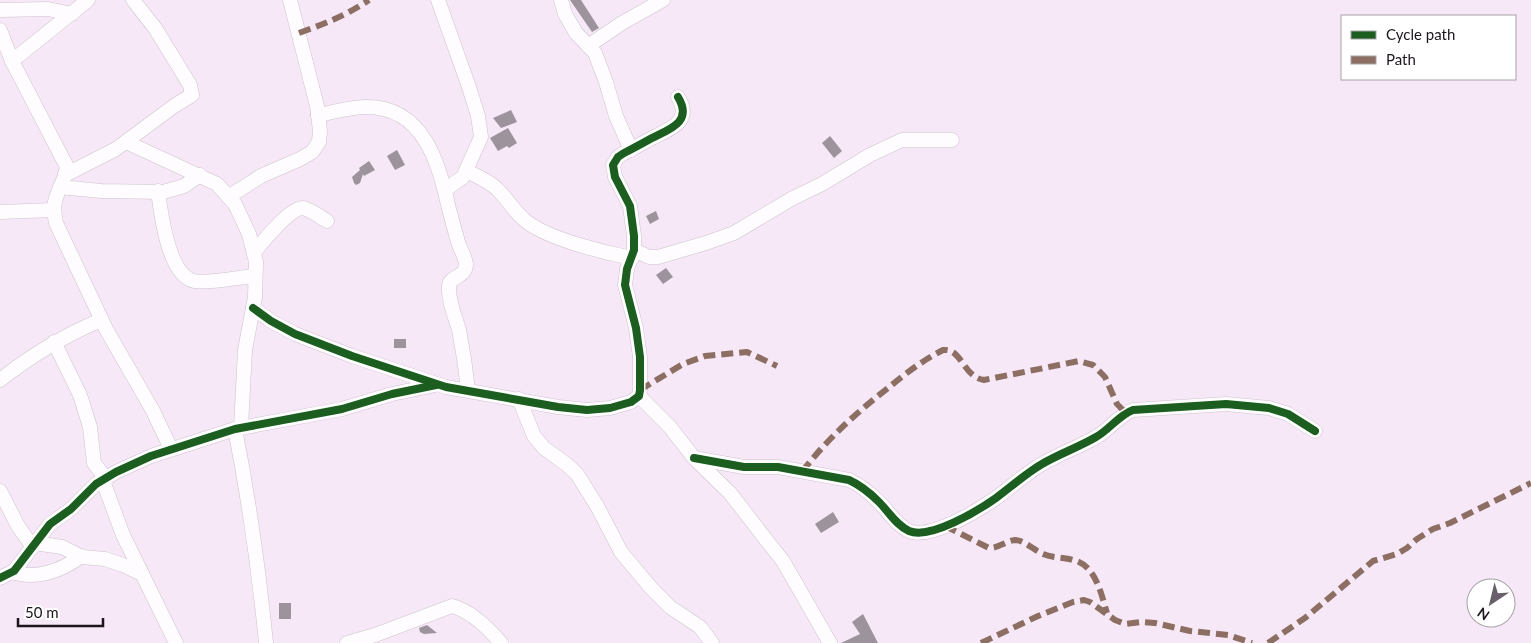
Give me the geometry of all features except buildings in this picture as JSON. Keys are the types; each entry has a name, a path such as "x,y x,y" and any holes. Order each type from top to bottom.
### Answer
{"street":[{"path":"12,61 88,0"},
{"path":"62,181 126,142 192,95 193,92 155,28 133,0"},
{"path":"228,197 261,176 312,152 319,142 318,106 290,0"},
{"path":"438,0 478,116 481,137 463,177 445,190"},
{"path":"561,0 570,25 595,53 616,116 631,150"},
{"path":"588,46 622,23 663,0"},
{"path":"0,10 48,9 72,14"},
{"path":"0,30 12,61 67,168 54,200 53,210 56,223 101,320 154,411 171,449"},
{"path":"253,308 271,321 295,334 352,356 438,384 558,407 587,410 610,408 631,402 639,396 640,357 636,328 625,285 627,269 633,254 630,206 615,177 613,168 614,162 618,157 677,126 682,112 682,104 678,97"},
{"path":"318,115 365,106 397,112 415,126 430,148 441,173 466,265 460,276 451,280 449,285 468,390"},
{"path":"466,171 499,190 528,224 550,234 596,250 658,257 734,233 870,155 902,140 952,140"},
{"path":"126,142 217,184 235,204 249,234 256,262 256,276 253,308 245,350 238,428 261,584 266,643"},
{"path":"62,181 101,191 158,191 184,186 200,175"},
{"path":"158,191 170,250 176,266 187,279 195,282 206,282 256,276"},
{"path":"254,252 296,210 306,209 327,221"},
{"path":"0,212 53,210"},
{"path":"0,380 54,342 101,320"},
{"path":"54,342 80,395 90,426 94,463 104,480 123,535 176,643"},
{"path":"6,575 26,556 50,524 104,480 151,456 238,428 342,408 438,384"},
{"path":"639,396 670,427 694,458 730,493 771,546 783,562 830,643"},
{"path":"519,399 534,436 544,448 576,474 597,506 621,552 651,588 670,607 700,626 712,643"},
{"path":"694,458 744,467 778,467 848,480 859,484 897,522 910,531 921,533 945,526 977,510 1042,464 1098,437 1126,413 1133,410 1226,404 1269,408 1288,414 1315,431"},
{"path":"0,491 18,526 33,545 62,547 81,556 105,559 123,565 142,574"},
{"path":"6,575 45,573 72,563 81,556"},
{"path":"346,643 375,635 452,606 459,608 484,626 502,643"}],"marked path":[{"path":"299,33 335,19 369,0"},
{"path":"802,472 842,427 865,407 914,368 943,350 954,353 971,374 984,380 1079,361 1093,365 1105,377 1117,404 1126,413"},
{"path":"640,390 683,364 705,356 747,352 777,366"},
{"path":"1268,643 1305,618 1373,561 1397,554 1433,529 1450,523 1531,483"},
{"path":"945,526 989,548 1018,540 1040,553 1081,563 1096,581 1107,613"},
{"path":"981,643 1038,616 1073,602 1084,600 1090,602 1115,620 1125,624 1155,623 1190,631 1228,635 1252,643"}],"cycle path":[{"path":"253,308 271,321 295,334 352,356 446,387 558,407 587,410 610,408 631,402 639,396 640,390 640,357 636,328 625,285 627,269 634,250 634,236 630,206 615,177 613,165 618,157 624,153 677,124 683,113 678,97"},
{"path":"0,578 14,571 50,524 71,509 96,484 116,472 151,456 235,429 342,409 392,394 436,385"},
{"path":"694,458 744,467 778,467 849,480 872,495 900,525 909,531 918,533 941,528 978,509 1036,468 1096,437 1123,415 1133,410 1226,404 1269,408 1288,414 1315,431"}]}
